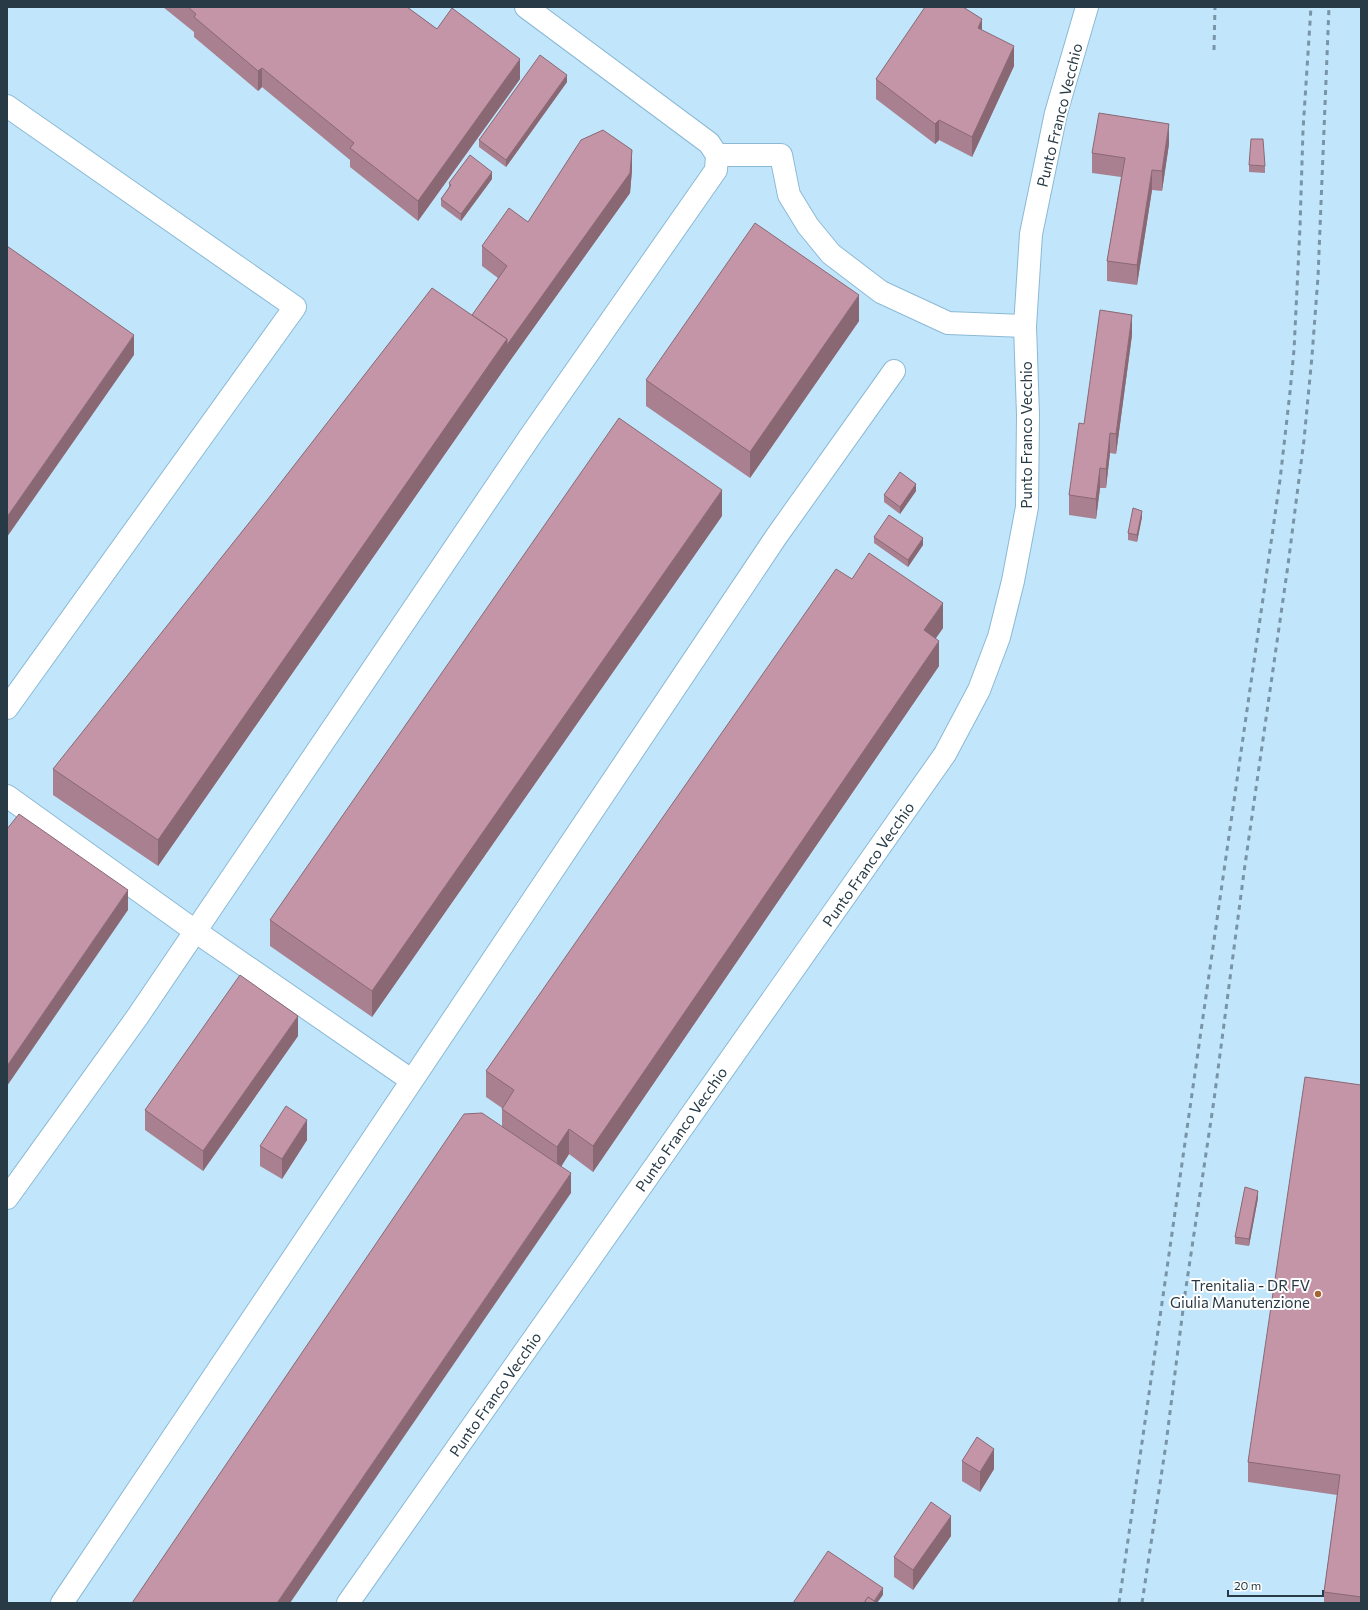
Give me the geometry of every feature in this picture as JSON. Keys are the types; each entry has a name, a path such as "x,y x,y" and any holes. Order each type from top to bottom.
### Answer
{"street":[{"path":"7,1198 138,1016 529,438 716,170 717,155 709,143 526,7"},
{"name":"Punto Franco Vecchio","path":"348,1603 941,760 975,697 999,637 1013,581 1027,507 1028,415 1025,326 1031,234 1056,113 1087,7"},
{"path":"7,106 295,307 7,708"},
{"path":"717,155 781,155 789,196 808,226 831,254 881,292 948,323 1025,326"},
{"path":"62,1603 771,544 894,371"},
{"path":"7,796 195,931 411,1080"}],"building":[{"path":"188,7 407,7 437,29 452,8 520,59 418,201 350,148 354,143 262,68 258,71 194,17 196,14"},
{"path":"925,7 963,7 982,19 978,28 1014,46 972,137 939,120 935,124 876,79"},
{"path":"540,55 567,75 506,160 479,140"},
{"path":"1099,113 1169,124 1162,171 1152,170 1137,265 1107,261 1125,158 1092,153"},
{"path":"603,130 632,150 630,173 507,345 507,339 472,315 507,266 482,246 509,208 528,222 581,140"},
{"path":"1251,139 1263,139 1265,166 1249,165"},
{"path":"470,155 492,172 461,214 441,199 451,185 449,183"},
{"path":"755,223 859,295 750,452 646,380"},
{"path":"7,246 134,335 7,517"},
{"path":"432,288 507,339 158,840 53,769 268,499"},
{"path":"1100,310 1132,315 1116,434 1110,433 1106,469 1100,468 1096,499 1069,495 1079,423 1084,424"},
{"path":"619,418 722,490 372,991 270,920"},
{"path":"900,472 916,484 900,507 884,495"},
{"path":"1133,508 1142,511 1137,535 1128,533"},
{"path":"889,515 923,538 908,560 874,537"},
{"path":"869,553 943,603 924,630 939,641 593,1146 569,1129 557,1147 502,1109 514,1090 486,1071 836,569 852,579"},
{"path":"19,814 128,890 7,1066 7,829"},
{"path":"240,975 298,1016 203,1151 145,1110"},
{"name":"Trenitalia - DR FV Giulia Manutenzione","path":"1305,1077 1361,1085 1361,1597 1324,1592 1340,1475 1248,1462"},
{"path":"286,1106 307,1120 282,1159 260,1146"},
{"path":"482,1113 571,1173 277,1603 132,1603 464,1114"},
{"path":"1245,1187 1258,1191 1249,1239 1235,1237"},
{"path":"977,1437 994,1449 980,1472 962,1461"},
{"path":"931,1502 951,1516 913,1570 894,1557"},
{"path":"828,1551 883,1588 874,1601 868,1597 864,1603 793,1603"},
{"path":"868,1597 877,1603 864,1603"}],"railway":[{"path":"1214,50 1215,7"},
{"path":"1119,1603 1280,480 1294,350 1303,130 1311,7"},
{"path":"1142,1603 1166,1444 1185,1294 1214,1100 1304,440 1318,277 1329,7"}],"place":[{"name":"Trenitalia - DR FV Giulia Manutenzione","path":"1318,1294"}]}
